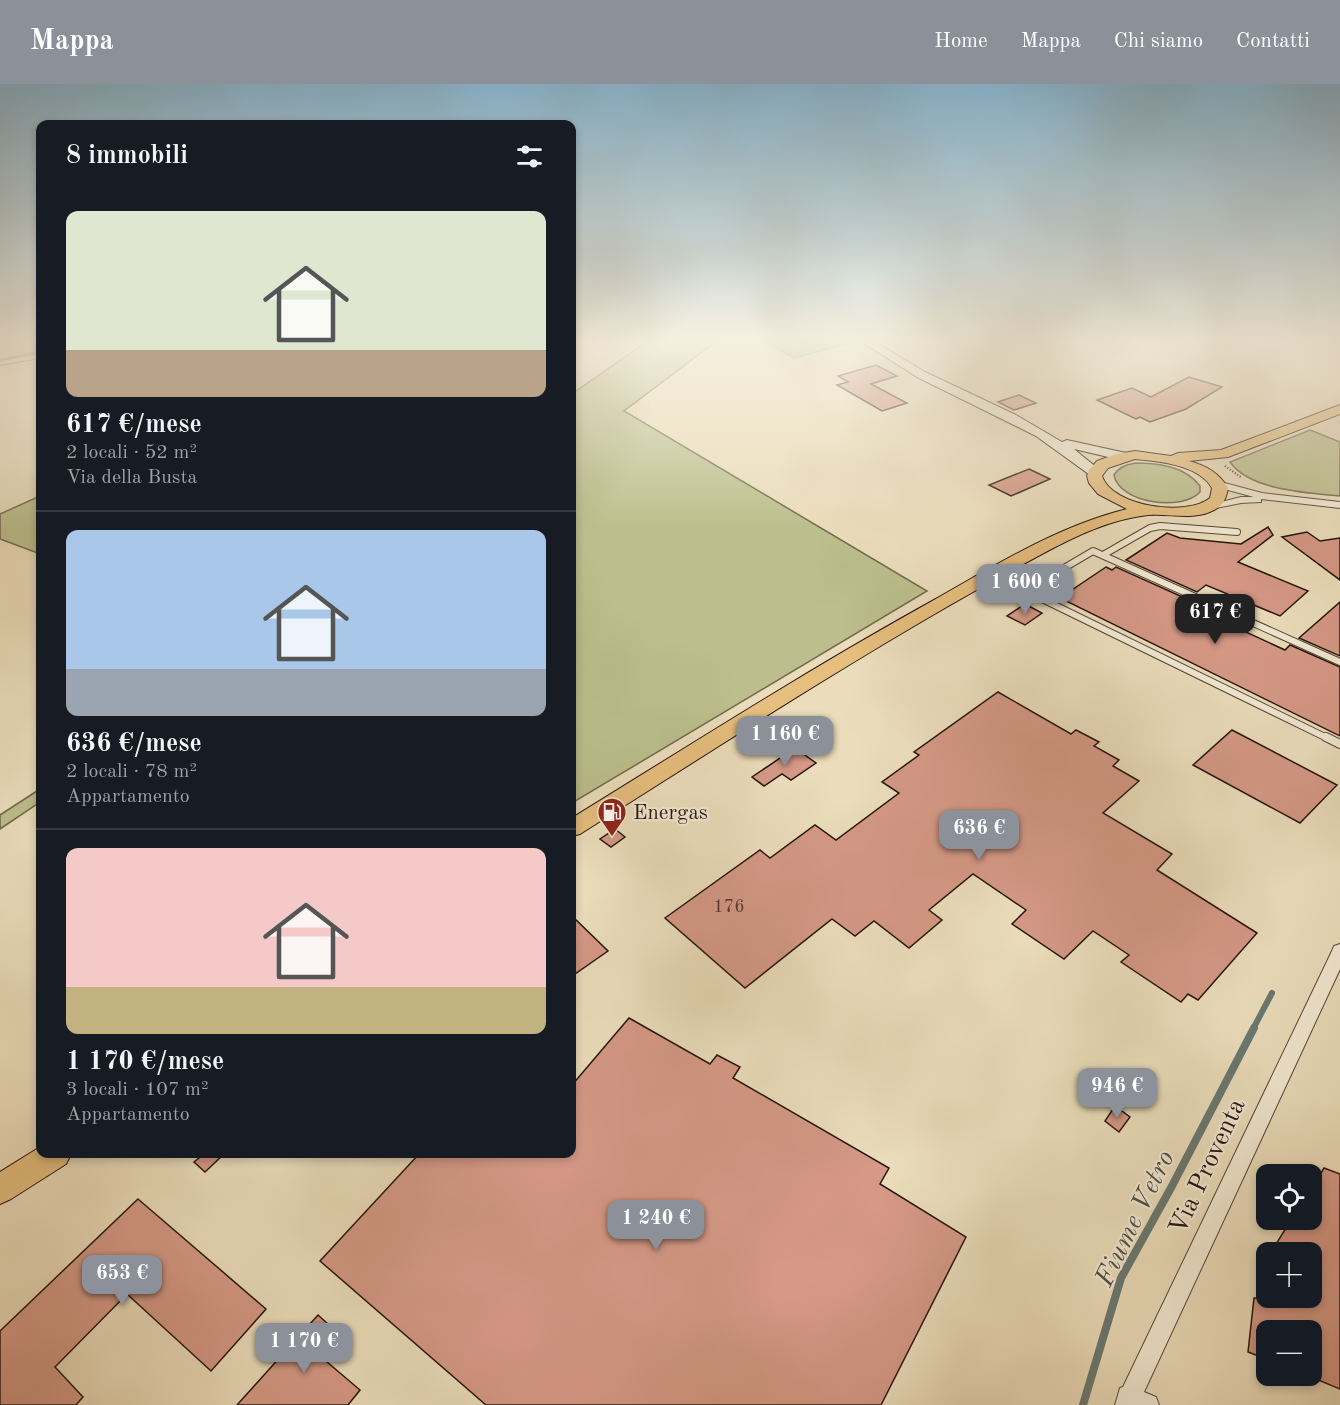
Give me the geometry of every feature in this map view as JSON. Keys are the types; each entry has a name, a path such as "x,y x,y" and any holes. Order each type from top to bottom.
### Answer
{"main road":[{"path":"1166,458 1224,454 1340,409"},
{"path":"1151,510 1116,499 1104,490 1096,481 1095,472 1099,465 1121,456 1135,454 1166,458 1193,466 1215,482"},
{"path":"576,826 916,617 1093,523 1124,513 1151,510 1185,513 1211,506 1218,499 1220,492 1215,482 1215,465 1224,454"},
{"path":"1093,523 1104,506 1104,490"},
{"path":"0,1189 50,1158"}],"street":[{"path":"976,402 1048,438 1075,454 1095,472"},
{"path":"1048,438 1084,449 1121,456"},
{"path":"1215,482 1262,496 1340,505"},
{"path":"1200,510 1241,500 1301,501"},
{"name":"Via Proventa","path":"1134,1402 1340,951"}],"lane":[{"path":"1103,555 1150,528 1160,526 1237,532"},
{"path":"1025,591 1094,551 1340,662"},
{"path":"993,575 1340,744"}],"green space":[{"path":"576,402 636,402 624,411 927,591 576,801"},
{"path":"1310,430 1340,442 1340,496 1296,491 1265,484 1251,479 1230,462"},
{"path":"1135,463 1162,465 1179,470 1194,479 1200,486 1200,492 1180,502 1152,502 1139,498 1118,485 1114,475 1123,467"},
{"path":"36,498 36,552 0,539 0,514"},
{"path":"36,792 36,805 0,829 0,815"}],"building":[{"path":"866,402 907,403 882,411"},
{"path":"998,402 1033,402 1036,403 1014,410"},
{"path":"1100,402 1198,402 1186,409 1150,422 1140,417 1136,419"},
{"path":"1029,469 1050,479 1011,496 989,485"},
{"path":"1268,527 1273,535 1238,562 1308,591 1280,616 1206,585 1197,592 1126,560 1167,533 1180,538 1241,544"},
{"path":"1307,532 1320,541 1340,538 1340,580 1282,537"},
{"path":"1106,567 1112,570 1116,567 1187,599 1183,603 1285,650 1290,645 1340,667 1340,736 1060,598"},
{"path":"1340,602 1340,656 1299,638"},
{"path":"1025,604 1042,613 1025,625 1007,616"},
{"path":"998,692 1071,734 1076,730 1099,742 1094,746 1119,760 1113,766 1139,781 1103,813 1172,854 1157,870 1257,933 1198,1000 1188,994 1181,1002 1121,962 1129,955 1093,931 1064,959 1012,924 1026,910 973,874 929,910 942,920 909,948 874,921 855,936 832,919 745,988 665,918 760,850 770,858 815,825 836,840 899,793 882,782 919,755 914,752"},
{"path":"1232,730 1337,785 1300,823 1193,765"},
{"path":"795,748 816,763 791,780 782,774 764,786 752,777"},
{"path":"615,829 625,837 611,847 600,839"},
{"path":"576,920 608,951 576,973"},
{"path":"629,1018 710,1064 717,1055 740,1067 733,1078 889,1168 880,1184 966,1237 881,1405 486,1405 320,1261 415,1158 576,1158 576,1080"},
{"path":"1115,1106 1130,1117 1119,1132 1105,1121"},
{"path":"199,1158 220,1158 205,1172 194,1162"},
{"path":"1324,1168 1340,1174 1340,1389 1322,1382 1322,1320 1256,1320 1256,1355 1248,1352 1254,1298 1256,1298 1256,1308 1322,1308 1322,1242 1277,1242 1285,1230 1322,1230 1322,1171"},
{"path":"138,1199 266,1309 211,1371 127,1294 55,1367 83,1397 76,1405 0,1405 0,1331"},
{"path":"318,1315 339,1334 320,1356 360,1390 348,1405 237,1405"}],"waterway":[{"name":"Fiume Vetro","path":"1253,1029 1272,993"},
{"name":"Fiume Vetro","path":"1083,1405 1121,1278 1172,1186 1254,1028"}],"place":[{"name":"Energas","path":"612,838"}]}
